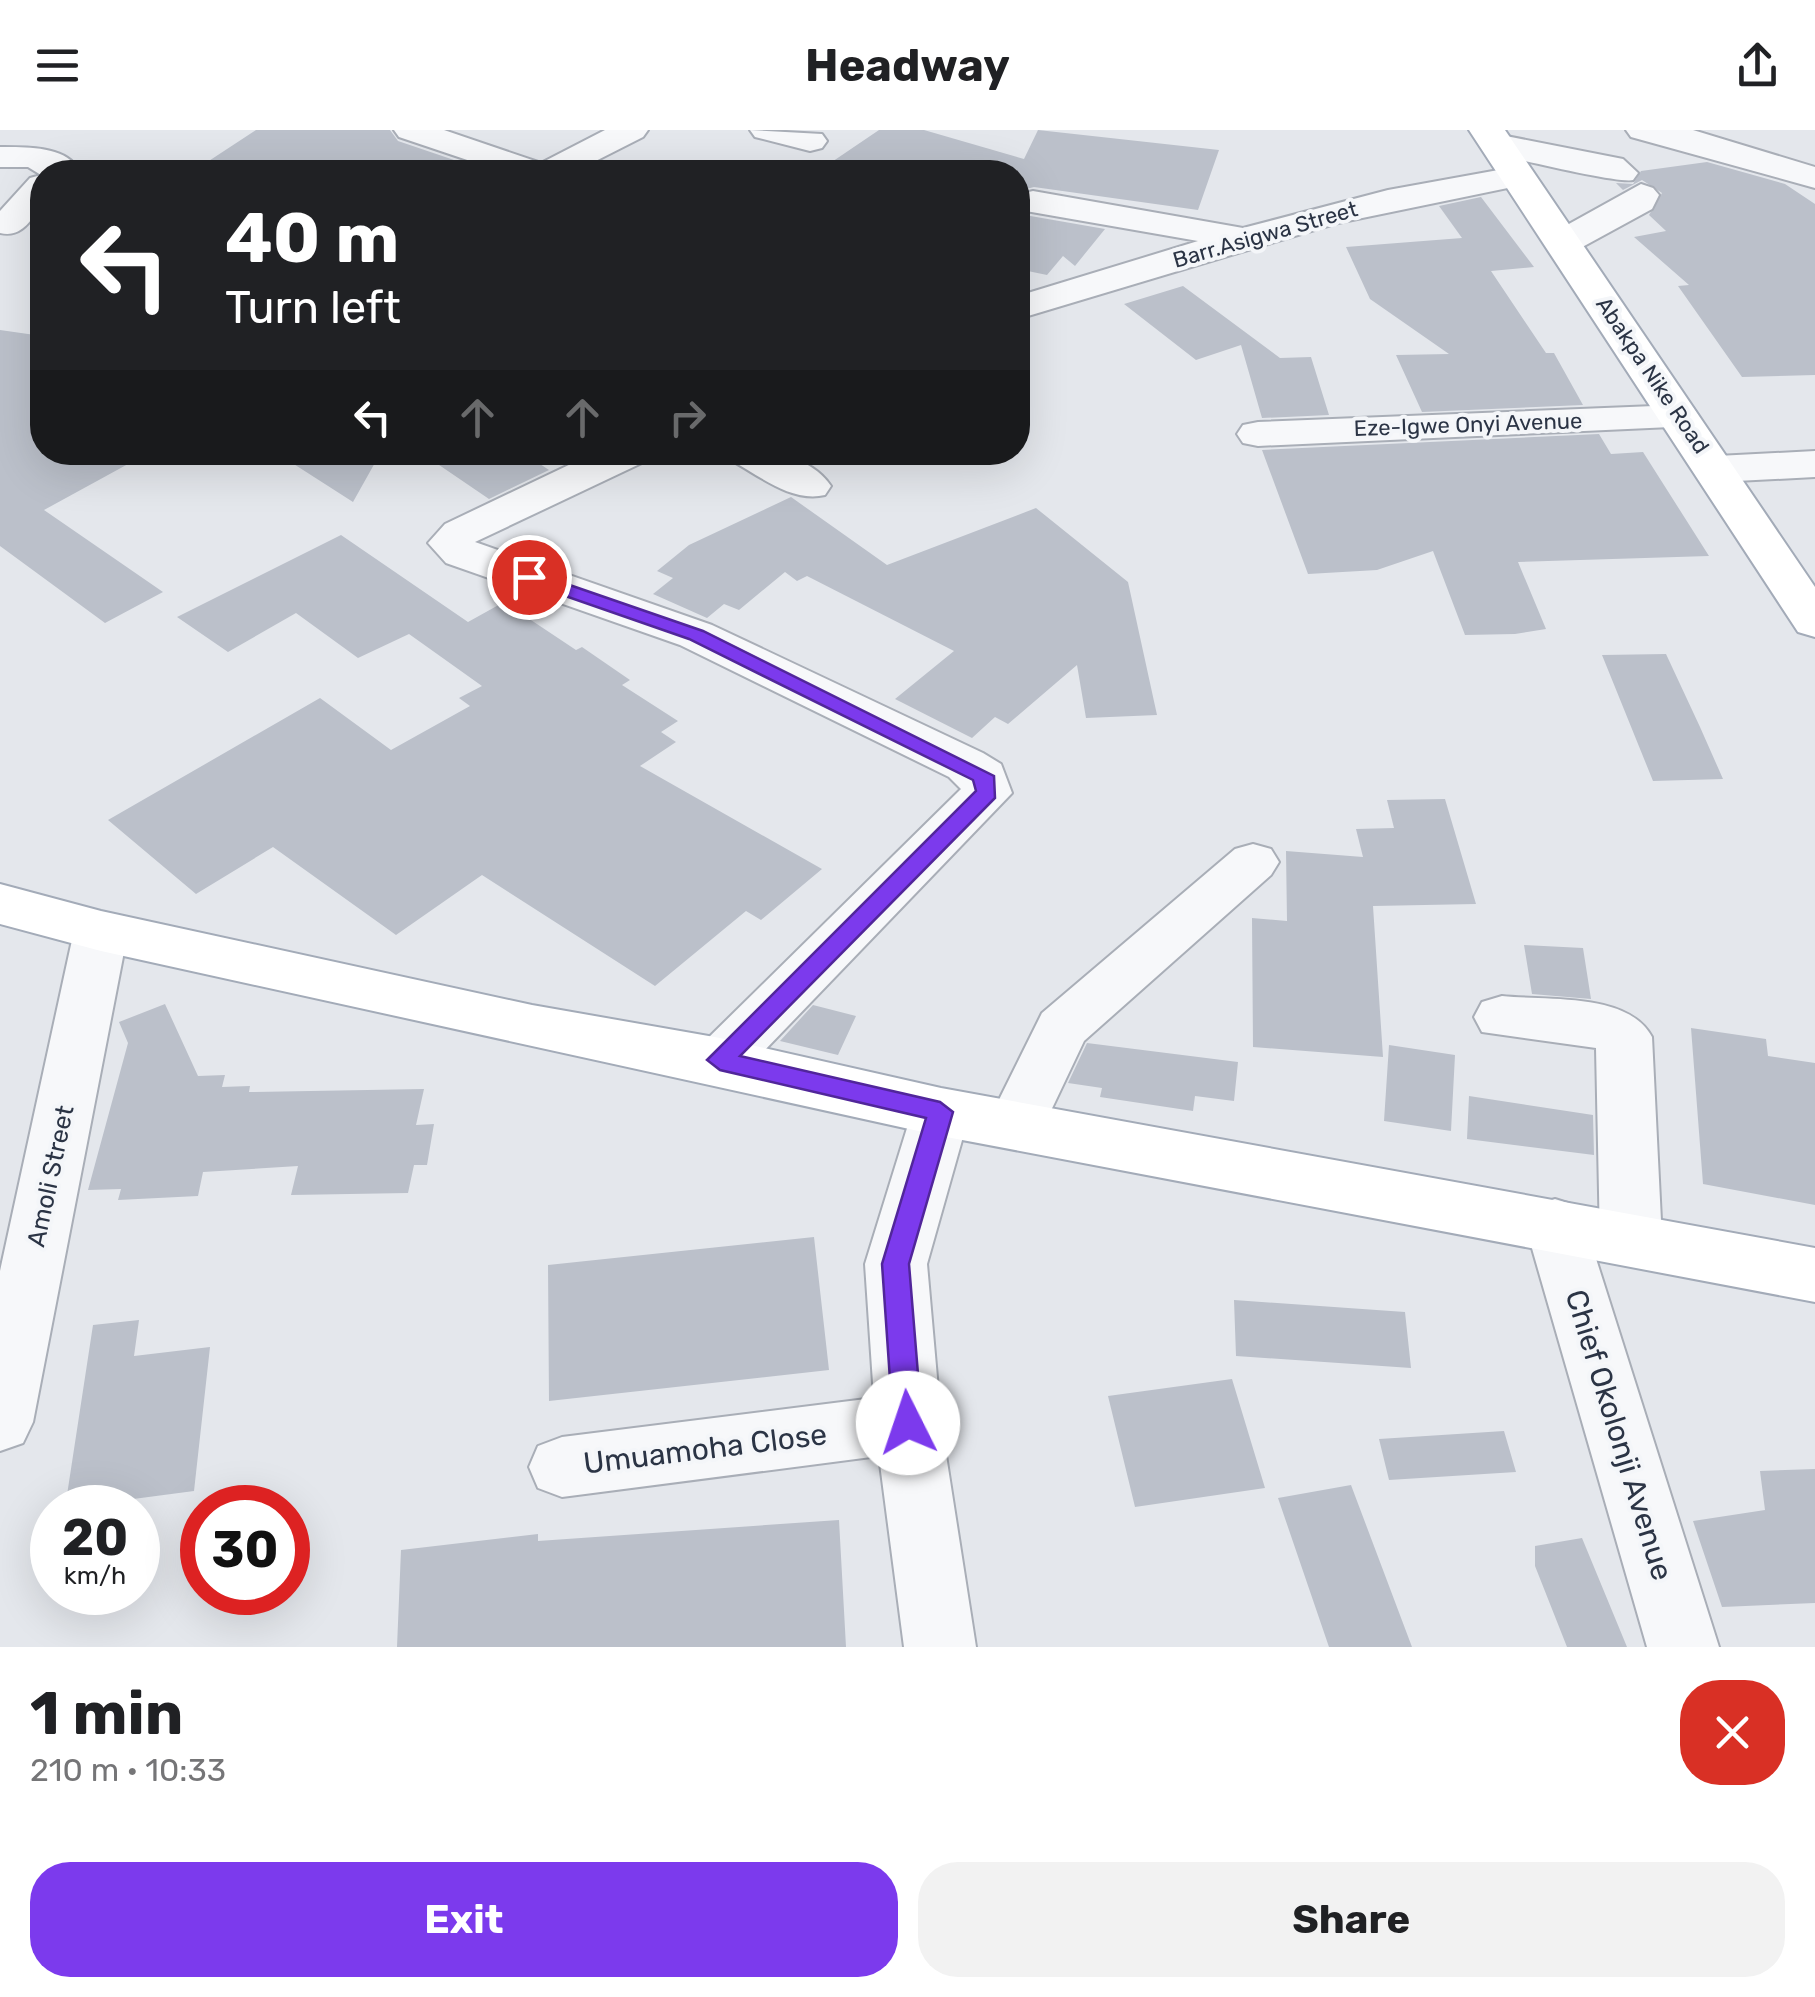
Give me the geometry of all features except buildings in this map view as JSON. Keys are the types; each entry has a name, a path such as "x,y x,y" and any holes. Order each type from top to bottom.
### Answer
{"main road":[{"name":"Abakpa Nike Road","path":"1500,150 1815,622"},
{"path":"0,904 101,931 532,1026 720,1060 940,1112 1554,1224 1755,1268 1815,1275"}],"street":[{"path":"410,130 499,160"},
{"path":"573,160 632,130"},
{"path":"766,130 810,141"},
{"path":"1643,130 1692,140 1815,178"},
{"name":"Barr.Asigwa Street","path":"1030,304 1239,237 1450,185 1500,150 1611,166 1631,184 1638,201 1562,242"},
{"path":"0,157 43,160"},
{"path":"8,224 30,199"},
{"path":"1033,202 1239,237"},
{"name":"Eze-Igwe Onyi Avenue","path":"1258,434 1679,417"},
{"path":"1716,469 1815,464"},
{"path":"604,465 460,533 450,543 462,554 696,635 983,776 987,793 720,1060"},
{"path":"771,465 810,486"},
{"path":"1016,1124 1062,1028 1253,862"},
{"name":"Amoli Street","path":"0,1422 101,931"},
{"path":"1502,1018 1611,1028 1624,1037 1630,1241"},
{"path":"940,1112 896,1264 908,1423 940,1647"},
{"name":"Chief Okolonji Avenue","path":"1554,1224 1683,1647"},
{"name":"Umuamoha Close","path":"562,1467 908,1423"}],"route":[{"path":"529,577 696,635 983,776 987,793 720,1060 940,1112 896,1264 908,1423"}]}
